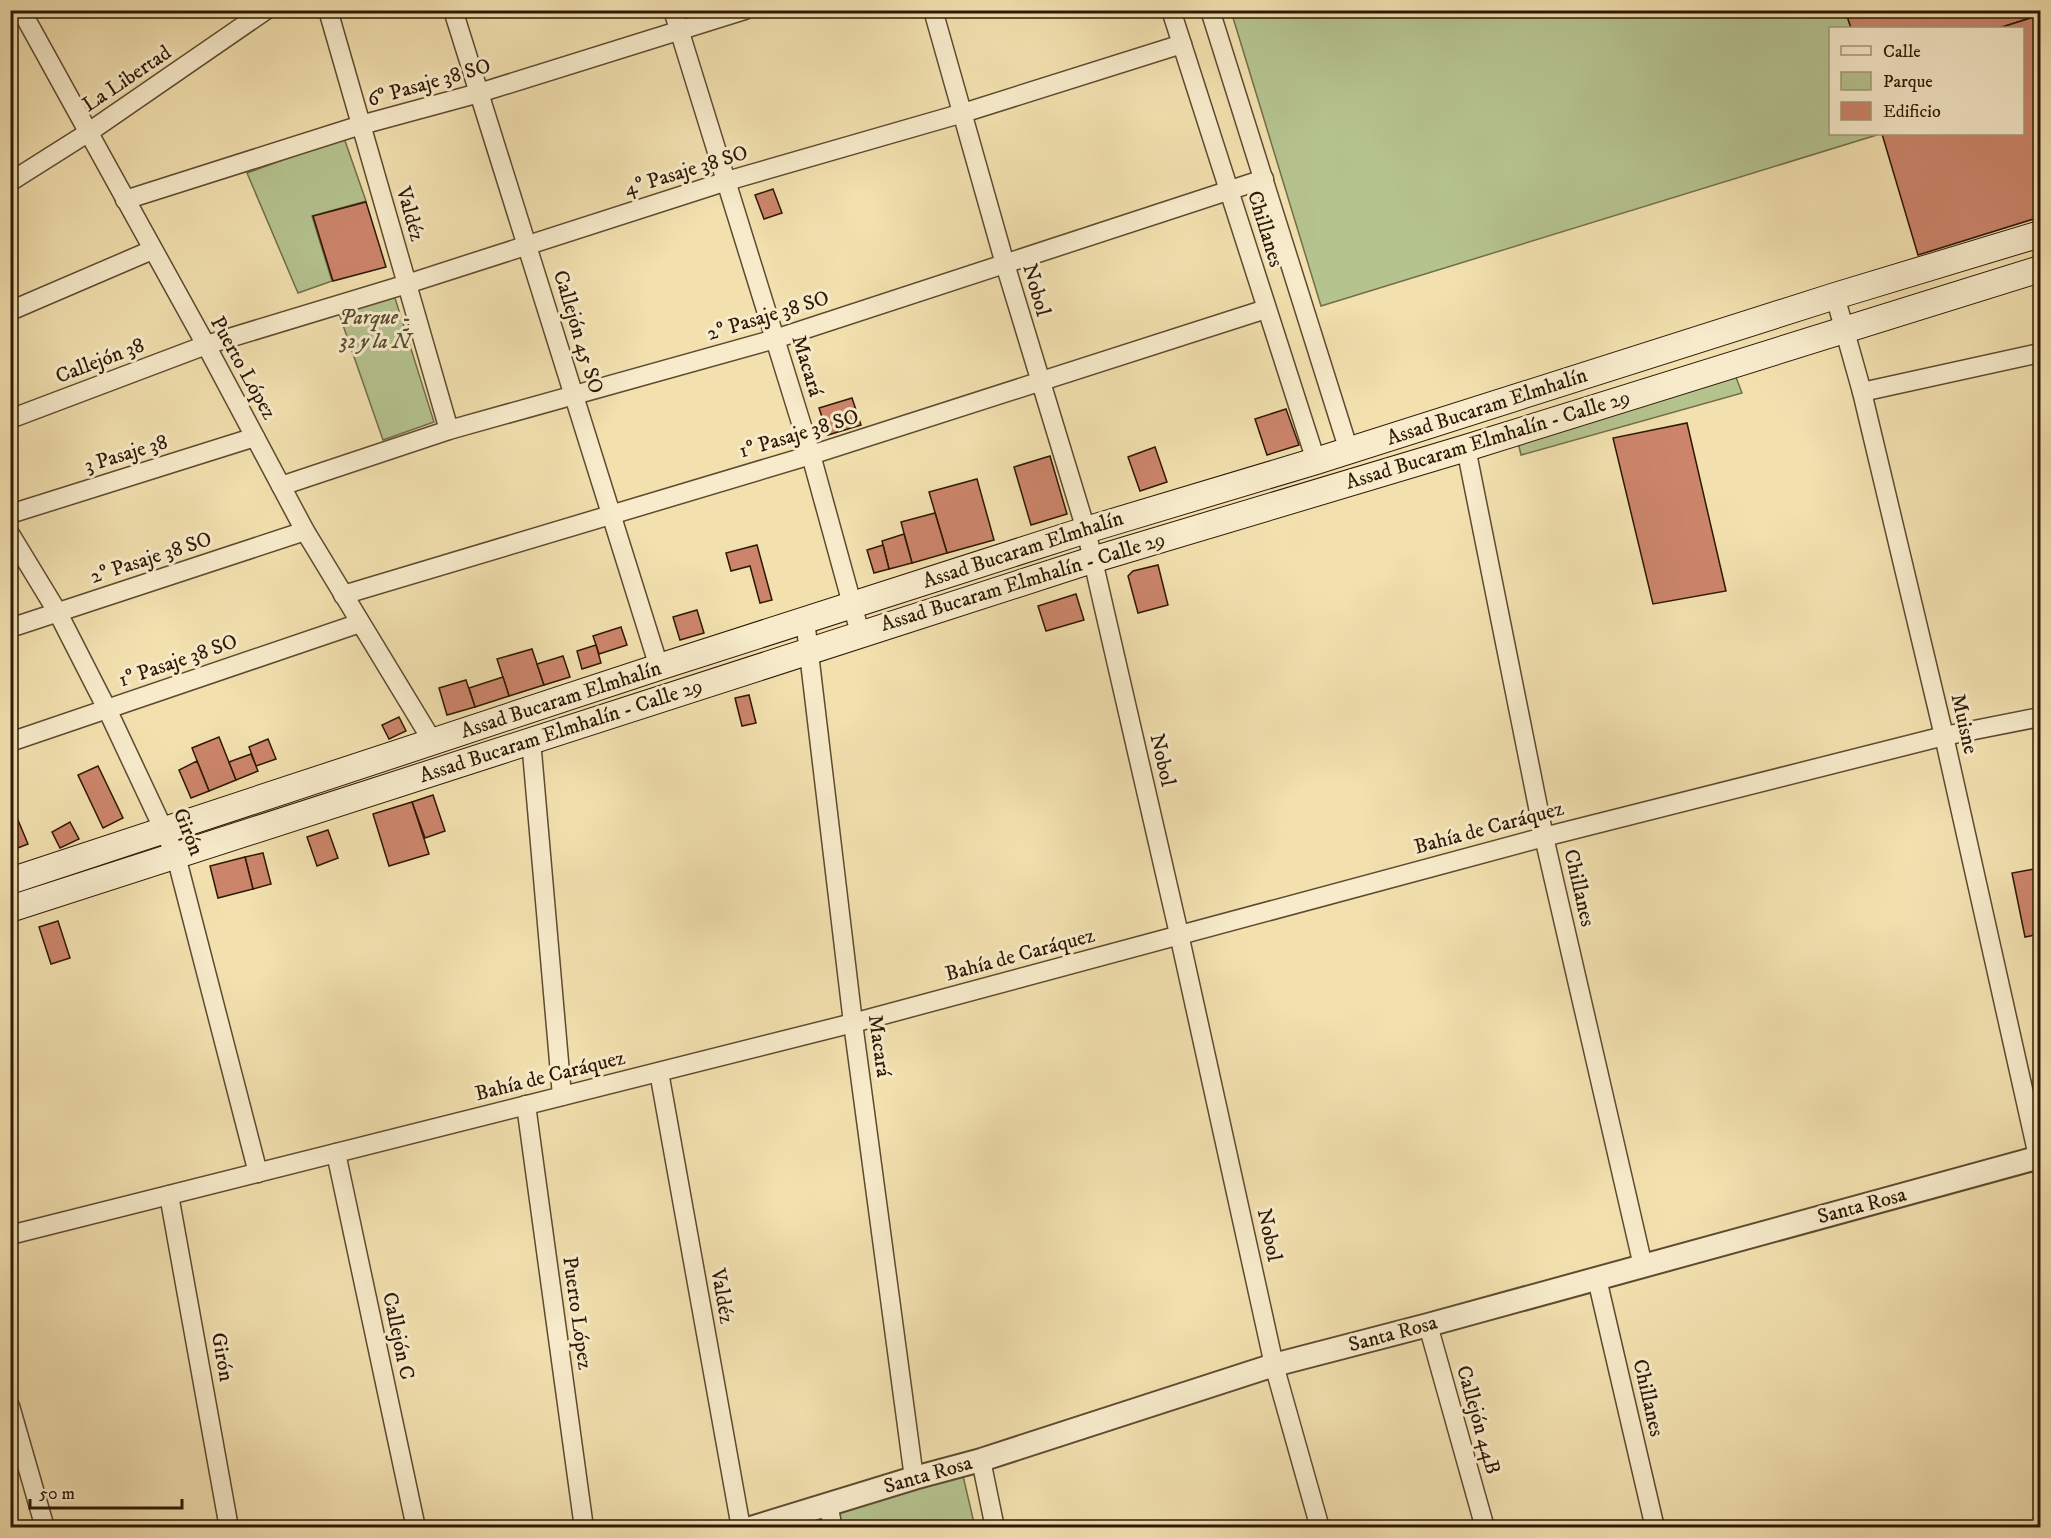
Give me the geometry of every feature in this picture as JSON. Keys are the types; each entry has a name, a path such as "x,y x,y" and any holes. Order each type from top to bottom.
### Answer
{"main road":[{"name":"Assad Bucaram Elmhalín","path":"10,881 659,666 1086,530 1349,451 1835,296 2040,234"},
{"name":"Assad Bucaram Elmhalín - Calle 29","path":"10,909 860,633 1092,560 1466,448 2040,269"}],"street":[{"name":"Puerto López","path":"21,10 206,345 305,531 433,742"},
{"name":"La Libertad","path":"10,182 89,132 266,10"},
{"name":"Valdéz","path":"328,10 449,430"},
{"name":"Callejón 45 SO","path":"453,10 659,666"},
{"name":"Macará","path":"673,10 811,455 860,633"},
{"name":"6º Pasaje 38 SO","path":"125,200 745,10"},
{"name":"Nobol","path":"933,10 1005,264 1086,530 1179,934 1274,1365 1320,1527"},
{"name":"Chillanes","path":"1172,10 1316,461"},
{"name":"Chillanes","path":"1210,10 1349,451"},
{"name":"4º Pasaje 38 SO","path":"206,345 407,284 727,181 963,113 1182,44"},
{"name":"2º Pasaje 38 SO","path":"281,486 449,430 775,339 1264,179"},
{"path":"10,311 152,250"},
{"name":"Muisne","path":"1835,296 1862,392 1944,736 2040,1160"},
{"name":"1º Pasaje 38 SO","path":"343,596 811,455 1266,309"},
{"name":"Callejón 38","path":"10,419 206,345"},
{"path":"1862,392 2040,353"},
{"name":"3 Pasaje 38","path":"10,514 255,437"},
{"name":"Chillanes","path":"1466,448 1544,837 1643,1266"},
{"name":"2º Pasaje 38 SO","path":"10,628 305,531"},
{"name":"Girón","path":"10,534 58,613 107,709 176,856 258,1173"},
{"name":"Macará","path":"805,620 853,1023 914,1478"},
{"name":"1º Pasaje 38 SO","path":"10,742 360,624"},
{"name":"Bahía de Caráquez","path":"10,1235 853,1023 1544,837 1944,736 2040,717"},
{"path":"531,740 562,1096"},
{"name":"Valdéz","path":"659,1072 741,1527"},
{"name":"Puerto López","path":"526,1105 584,1527"},
{"name":"Callejón C","path":"336,1153 416,1527"},
{"name":"Santa Rosa","path":"751,1527 981,1460 1274,1365 2040,1160"},
{"name":"Girón","path":"170,1195 229,1527"},
{"name":"Chillanes","path":"1597,1279 1655,1527"},
{"name":"Callejón 44B","path":"1428,1325 1485,1527"},
{"path":"10,1406 45,1527"},
{"path":"981,1460 995,1527"},
{"path":"828,1505 833,1527"}],"green space":[{"path":"1231,11 1845,11 1851,27 1829,27 1829,135 1877,135 1321,306"},
{"path":"344,138 366,201 312,216 332,281 298,293 247,173"},
{"name":"Parque - 32 y la Ñ","path":"394,295 434,422 383,440 337,308"},
{"path":"1734,372 1742,393 1521,455 1517,438"},
{"path":"963,1476 975,1527 842,1527 839,1512"}],"building":[{"path":"1845,10 2040,10 2040,15 2002,27 1851,27"},
{"path":"2040,15 2040,217 1918,255 1882,135 2024,135 2024,27 2002,27"},
{"path":"773,189 782,213 764,219 755,195"},
{"path":"366,202 386,267 333,281 313,216"},
{"path":"852,398 861,425 828,435 819,408"},
{"path":"1286,409 1299,445 1267,455 1255,419"},
{"path":"1687,423 1726,591 1653,604 1613,438"},
{"path":"1155,447 1167,482 1140,491 1128,457"},
{"path":"1050,456 1067,514 1031,525 1014,467"},
{"path":"977,479 994,540 947,553 929,492"},
{"path":"935,513 947,553 912,563 901,522"},
{"path":"904,534 912,563 889,569 882,541"},
{"path":"757,545 772,600 760,603 750,566 731,571 726,553"},
{"path":"883,545 889,569 874,573 867,550"},
{"path":"1158,565 1168,605 1138,613 1128,576 1133,571"},
{"path":"1076,594 1084,620 1046,631 1038,606"},
{"path":"697,610 704,633 680,640 673,617"},
{"path":"621,627 627,645 599,654 593,636"},
{"path":"596,645 601,663 582,669 577,651"},
{"path":"532,649 544,685 509,696 497,659"},
{"path":"563,656 570,677 544,685 537,664"},
{"path":"503,677 509,696 475,707 469,688"},
{"path":"466,680 475,707 447,715 439,688"},
{"path":"749,695 756,723 742,726 735,698"},
{"path":"399,717 406,731 389,739 382,725"},
{"path":"219,737 236,780 209,791 192,748"},
{"path":"268,739 276,759 256,766 249,747"},
{"path":"251,754 258,771 236,780 229,762"},
{"path":"197,761 209,791 191,798 179,770"},
{"path":"98,766 123,818 103,828 78,775"},
{"path":"433,795 445,831 425,838 412,802"},
{"path":"10,801 28,844 10,851"},
{"path":"412,802 429,854 389,866 373,814"},
{"path":"70,822 79,839 60,848 52,832"},
{"path":"328,830 338,858 317,866 307,837"},
{"path":"263,853 271,884 253,889 245,857"},
{"path":"245,857 253,889 218,898 210,866"},
{"path":"2040,868 2040,934 2025,937 2012,873"},
{"path":"58,921 70,958 51,964 39,927"}]}
